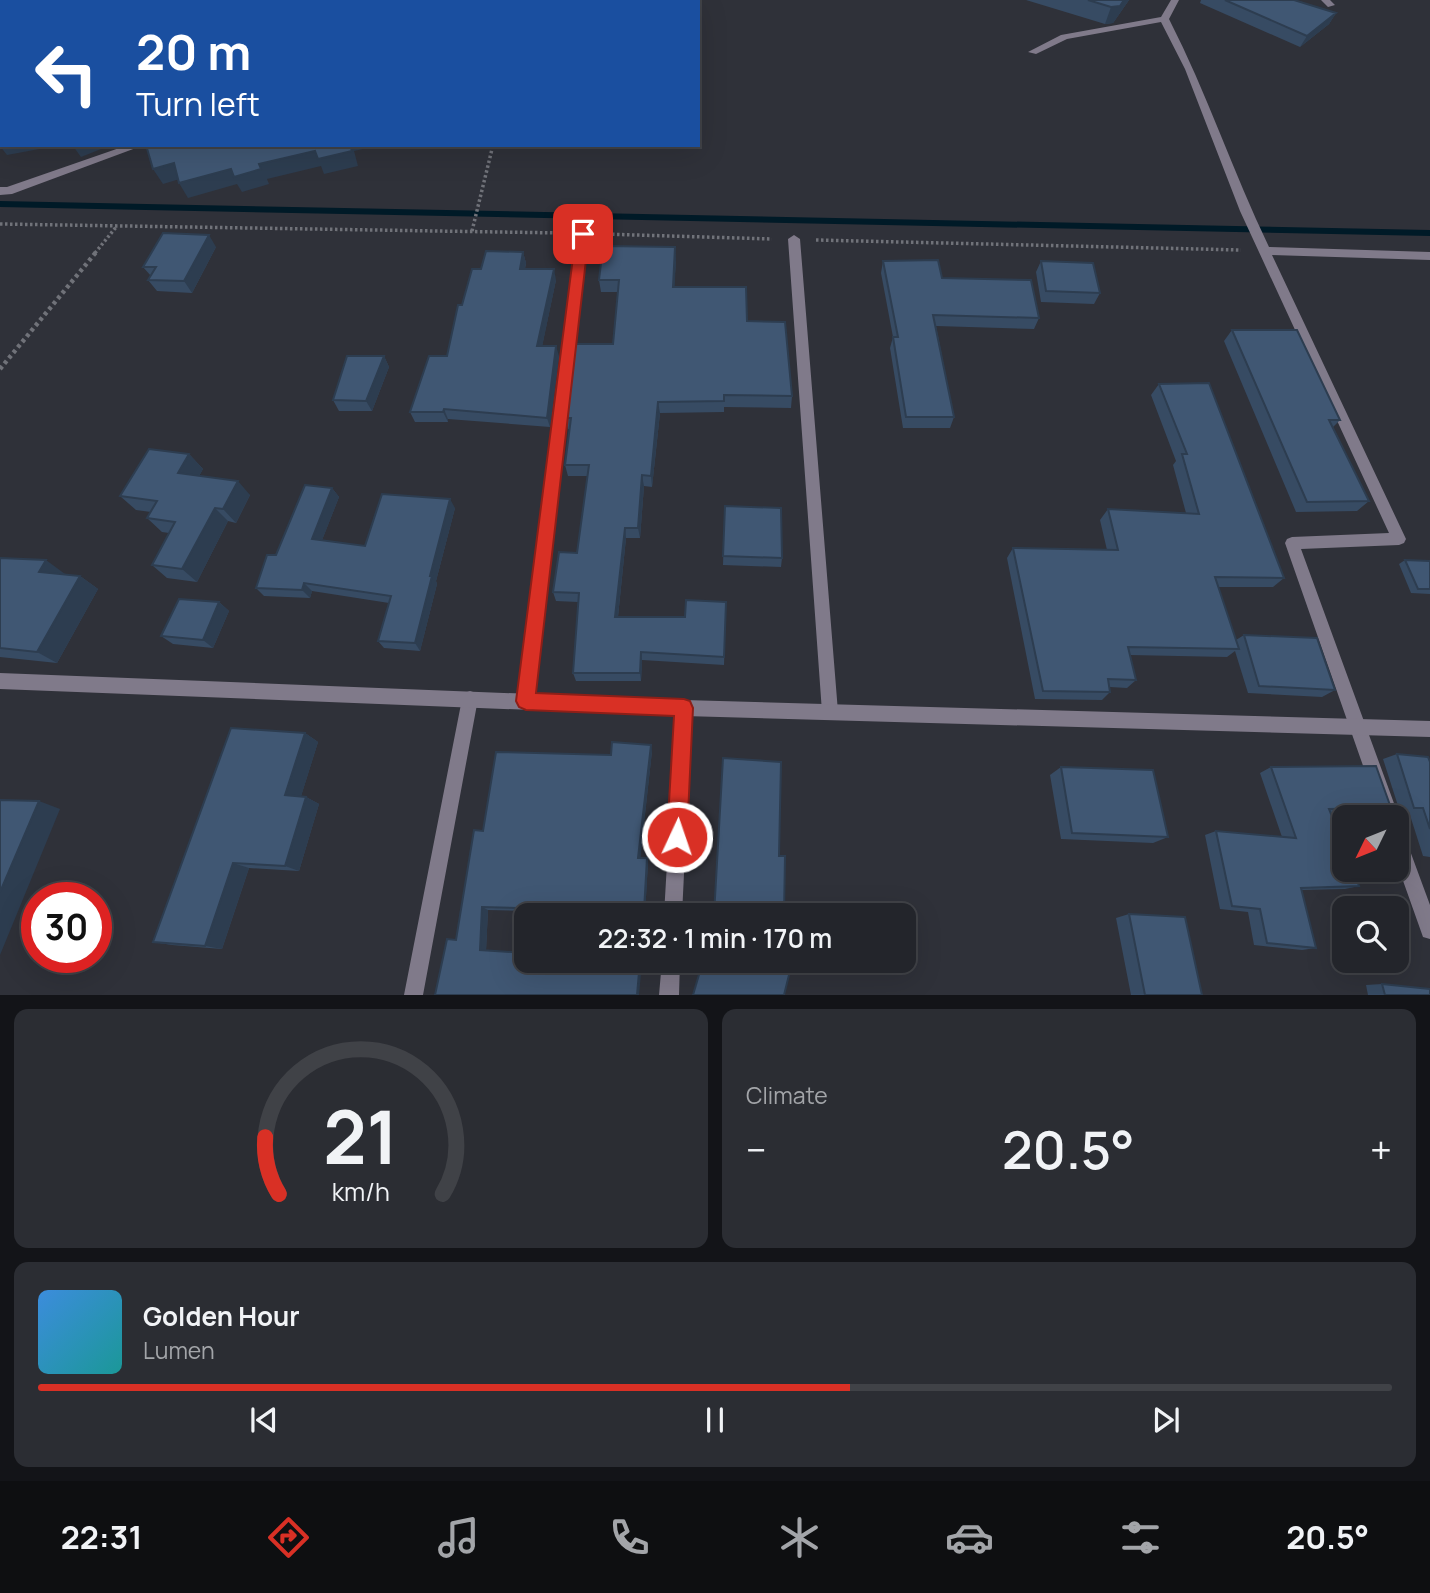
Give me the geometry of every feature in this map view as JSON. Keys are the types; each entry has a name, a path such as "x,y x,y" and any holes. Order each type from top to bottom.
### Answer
{"street":[{"path":"1033,51 1064,37 1164,19 1175,0"},
{"path":"1164,19 1190,69 1246,211 1399,539 1292,543 1386,805"},
{"path":"0,191 8,191 133,147"},
{"path":"526,701 583,234"},
{"path":"794,239 831,712"},
{"path":"1266,251 1430,256"},
{"path":"0,681 684,708 1430,729"},
{"path":"413,995 470,699"},
{"path":"674,903 684,708"},
{"path":"1409,871 1430,930"},
{"path":"669,995 670,973"}],"path":[{"path":"472,231 493,147"},
{"path":"0,224 472,231 1266,251"},
{"path":"0,369 117,226"}],"building":[{"path":"1088,0 1124,0 1120,6 1111,7"},
{"path":"1225,0 1294,0 1336,13 1307,36"},
{"path":"147,147 351,147 352,151 318,159 315,151 259,164 261,169 234,177 231,169 179,183 174,163 153,169"},
{"path":"163,233 209,235 184,281 148,280 156,267 143,267"},
{"path":"603,246 675,247 673,287 746,287 747,321 785,322 792,396 724,395 724,401 658,402 651,476 642,475 638,528 625,528 615,617 685,617 686,600 726,602 724,657 641,652 640,673 573,673 579,593 553,592 559,552 577,553 589,465 565,465 571,418 566,418 575,344 613,344 619,280 599,280"},
{"path":"486,251 523,252 520,269 554,269 537,346 556,346 547,418 444,409 443,412 410,412 429,356 447,356 458,305 462,305 472,269 481,269"},
{"path":"938,260 942,278 1031,280 1039,318 933,315 954,417 906,417 893,337 898,337 883,261"},
{"path":"1041,261 1093,263 1100,293 1046,291"},
{"path":"1232,330 1297,330 1340,420 1329,420 1369,501 1307,502"},
{"path":"347,356 384,356 366,401 333,400"},
{"path":"1209,383 1284,578 1215,577 1239,649 1128,647 1136,680 1108,679 1110,692 1043,691 1013,548 1118,550 1108,509 1199,514 1182,454 1187,454 1159,384"},
{"path":"149,449 189,454 178,473 238,481 223,509 215,508 182,569 152,565 175,522 147,518 157,501 120,496"},
{"path":"305,485 332,488 312,539 365,546 382,494 450,499 415,643 378,641 391,596 304,583 302,590 256,588 267,555 276,555"},
{"path":"725,506 781,508 782,558 723,556"},
{"path":"0,558 46,560 39,572 80,576 37,652 0,648"},
{"path":"1405,560 1430,561 1430,589 1418,589"},
{"path":"179,599 219,602 203,640 161,636"},
{"path":"1244,635 1317,638 1335,690 1259,686"},
{"path":"231,728 305,733 285,795 306,797 285,866 233,863 205,946 153,942"},
{"path":"612,742 651,745 638,858 647,858 644,903 514,903 514,908 482,907 480,950 514,952 514,973 639,973 637,995 435,995 447,939 456,940 474,830 483,831 496,752 611,755"},
{"path":"1397,754 1428,757 1430,829 1423,808 1414,808"},
{"path":"723,758 781,762 779,856 785,856 784,903 715,903"},
{"path":"1376,766 1390,805 1332,805 1332,809 1329,809 1332,816 1332,882 1358,882 1359,886 1301,888 1316,948 1267,943 1260,909 1232,906 1216,831 1296,838 1271,767"},
{"path":"1061,767 1153,770 1168,837 1072,833"},
{"path":"0,800 39,801 0,892"},
{"path":"1129,914 1185,917 1202,995 1145,995"},
{"path":"699,973 790,973 784,995 693,995"},
{"path":"1382,984 1430,989 1430,995 1385,995"}],"waterway":[{"path":"0,204 1430,233"}],"route":[{"path":"583,234 526,701 684,708 677,837"}]}
